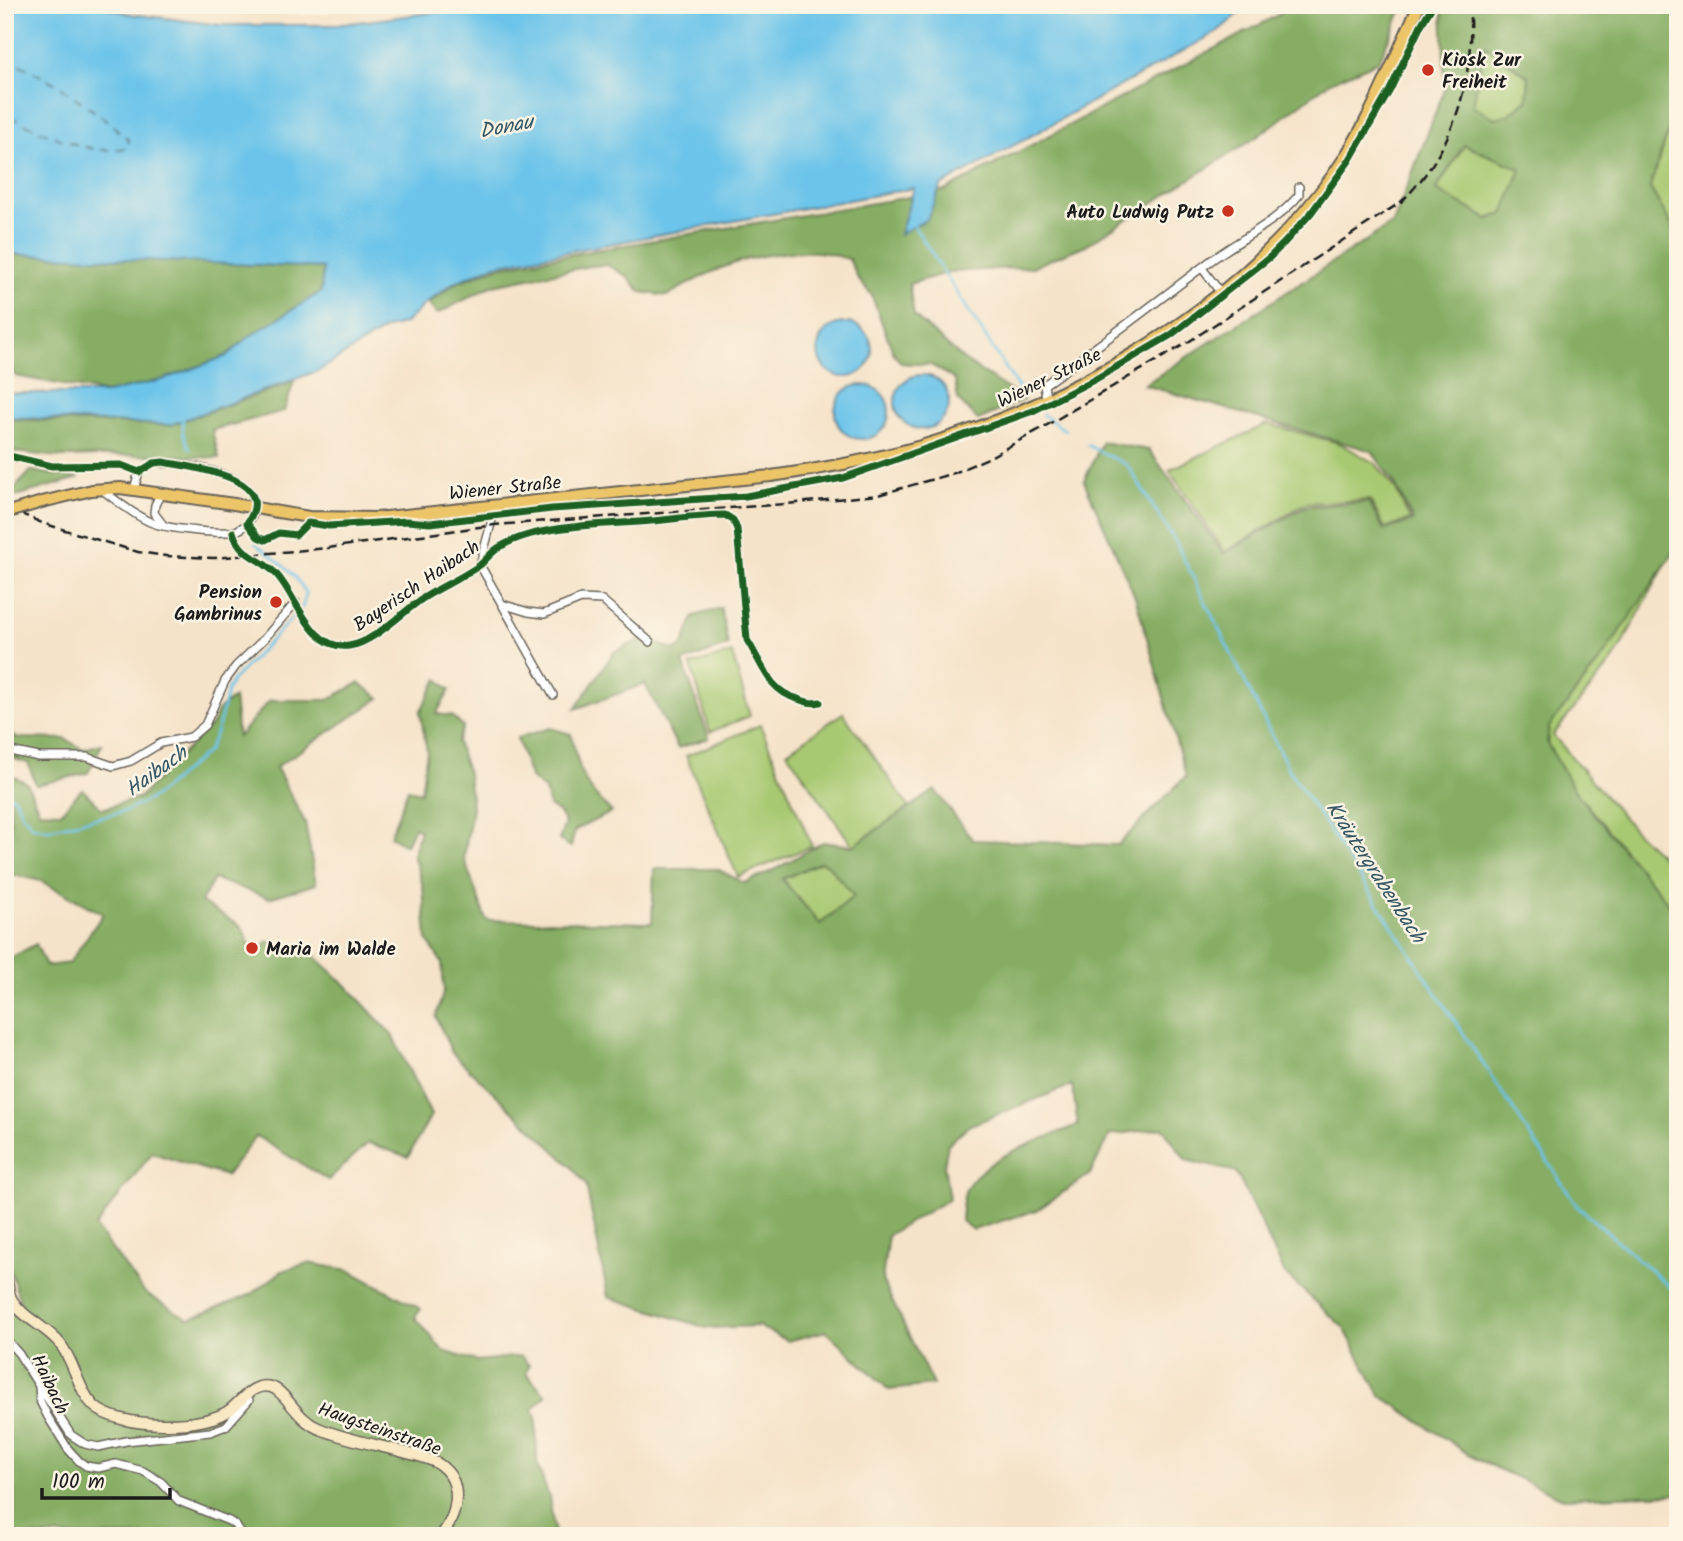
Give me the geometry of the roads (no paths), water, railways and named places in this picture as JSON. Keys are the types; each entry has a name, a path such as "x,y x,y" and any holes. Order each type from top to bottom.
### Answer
{"main road":[{"name":"Wiener Straße","path":"5,513 100,488 134,489 309,517 377,518 727,482 828,468 951,436 1046,398 1128,355 1220,292 1284,234 1344,159 1380,93 1419,5"},
{"name":"Haugsteinstraße","path":"5,1267 11,1298 62,1346 84,1392 100,1410 133,1422 204,1421 223,1415 258,1387 271,1387 282,1394 298,1415 319,1429 437,1463 449,1475 456,1492 453,1513 441,1536"}],"street":[{"path":"1046,398 1044,385 1248,234 1272,221 1299,195 1299,187"},
{"path":"1272,221 1284,234"},
{"path":"1202,268 1220,292"},
{"path":"100,488 137,515 165,526 233,532 253,516 255,505 249,492 231,477 208,470 154,463 139,472 134,489"},
{"path":"161,493 154,513 165,526"},
{"path":"493,505 493,516 480,565 553,695"},
{"name":"Bayerisch Haibach","path":"233,532 243,551 267,565 278,576 311,628 328,641 349,646 367,640 422,599 480,565 498,548 516,538 536,533 725,515 733,520 737,529 747,640 766,676 775,687 790,697 813,704 820,702"},
{"path":"504,605 544,614 581,599 602,600 650,642"},
{"path":"5,750 39,757 87,757 113,766 131,761 161,743 191,737 205,725 225,681 236,666 297,604"},
{"name":"Haibach","path":"5,1338 19,1353 39,1386 40,1401 48,1417 79,1461 86,1466 99,1468 116,1464 143,1471 161,1482 179,1501 229,1521 243,1536"},
{"path":"39,1386 71,1435 85,1444 98,1447 135,1440 198,1434 226,1426 249,1400 245,1396"}],"water":[{"name":"Donau","path":"5,5 96,5 131,14 221,25 335,25 491,5 1249,5 1217,32 941,186 927,219 900,234 914,188 495,265 453,283 405,323 385,329 320,370 170,425 5,417 5,393 107,393 162,380 226,356 250,336 321,292 323,268 5,254"},
{"path":"845,323 864,331 872,350 864,369 845,377 826,369 818,350 826,331"},
{"path":"922,375 941,383 949,402 941,421 922,429 903,421 895,402 903,383"},
{"path":"862,385 881,393 889,412 881,431 862,439 843,431 835,412 843,393"}],"waterway":[{"name":"Kräutergrabenbach","path":"914,226 1021,392"},
{"name":"Kräutergrabenbach","path":"1042,414 1065,430"},
{"name":"Haibach","path":"183,420 183,433 190,449"},
{"name":"Kräutergrabenbach","path":"1087,445 1127,465 1175,541 1288,768 1577,1206 1678,1294"},
{"name":"Haibach","path":"255,543 284,566 302,586 306,594 302,608"},
{"name":"Haibach","path":"5,791 16,800 22,814 33,826 48,829 126,811 154,797 208,751 233,680 297,613"}],"railway":[{"path":"5,507 42,523 138,552 214,558 328,548 494,525 878,495 954,473 990,457 1042,428 1185,344 1401,202 1435,160 1448,137 1457,112 1469,59 1469,5"}],"place":[{"name":"Kiosk Zur Freiheit","path":"1428,70"},
{"name":"Auto Ludwig Putz","path":"1228,211"},
{"name":"Pension Gambrinus","path":"276,602"},
{"name":"Maria im Walde","path":"252,948"}]}
